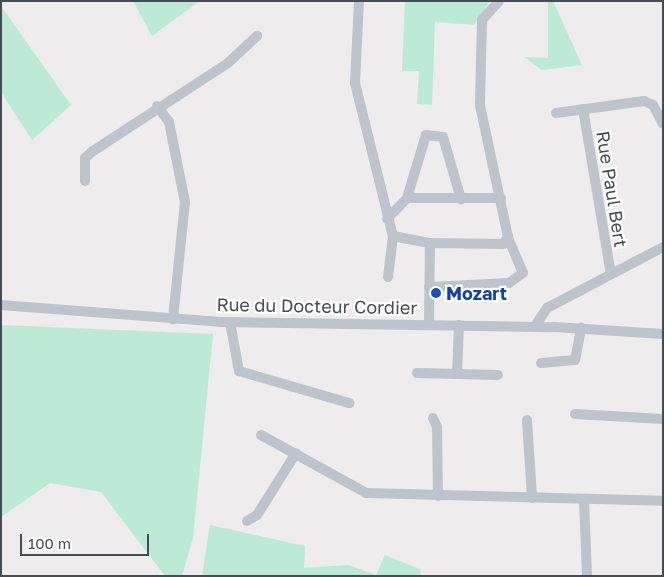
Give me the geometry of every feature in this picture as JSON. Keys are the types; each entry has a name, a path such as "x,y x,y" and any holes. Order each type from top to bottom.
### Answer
{"street":[{"path":"359,1 355,83 387,219 393,236 388,277"},
{"path":"430,287 517,280 523,273 517,252 508,237 480,105 482,20 499,1"},
{"path":"85,180 85,158 157,106 228,64 257,36"},
{"path":"556,113 649,102 663,124"},
{"path":"157,106 169,122 184,202 173,319"},
{"name":"Rue Paul Bert","path":"583,109 611,274"},
{"path":"387,219 407,198 426,134 442,137 461,198"},
{"path":"407,198 501,198"},
{"path":"393,236 430,243 503,244 508,237"},
{"path":"429,324 430,243"},
{"path":"535,326 536,317 555,305 663,247"},
{"name":"Rue du Docteur Cordier","path":"1,305 230,322 535,326 663,334"},
{"path":"554,327 555,305"},
{"path":"230,322 239,372 349,403"},
{"path":"457,374 459,325"},
{"path":"541,363 575,360 581,328"},
{"path":"417,373 498,375"},
{"path":"575,414 663,419"},
{"path":"433,418 437,427 438,496"},
{"path":"527,420 532,498"},
{"path":"260,435 366,493 663,501"},
{"path":"248,521 257,515 296,453"},
{"path":"584,500 587,576"}],"green space":[{"path":"133,1 200,1 152,36"},
{"path":"405,1 490,1 474,25 435,22 432,105 417,104 419,71 402,71"},
{"path":"548,1 553,1 582,65 542,70 524,57 548,58"},
{"path":"1,6 71,105 32,140 1,92"},
{"path":"1,325 213,334 193,538 182,576 165,576 101,492 50,483 1,517"},
{"path":"210,525 305,546 304,568 349,565 376,575 385,555 420,569 421,576 202,576"}],"place":[{"name":"Mozart","path":"436,293"}]}
